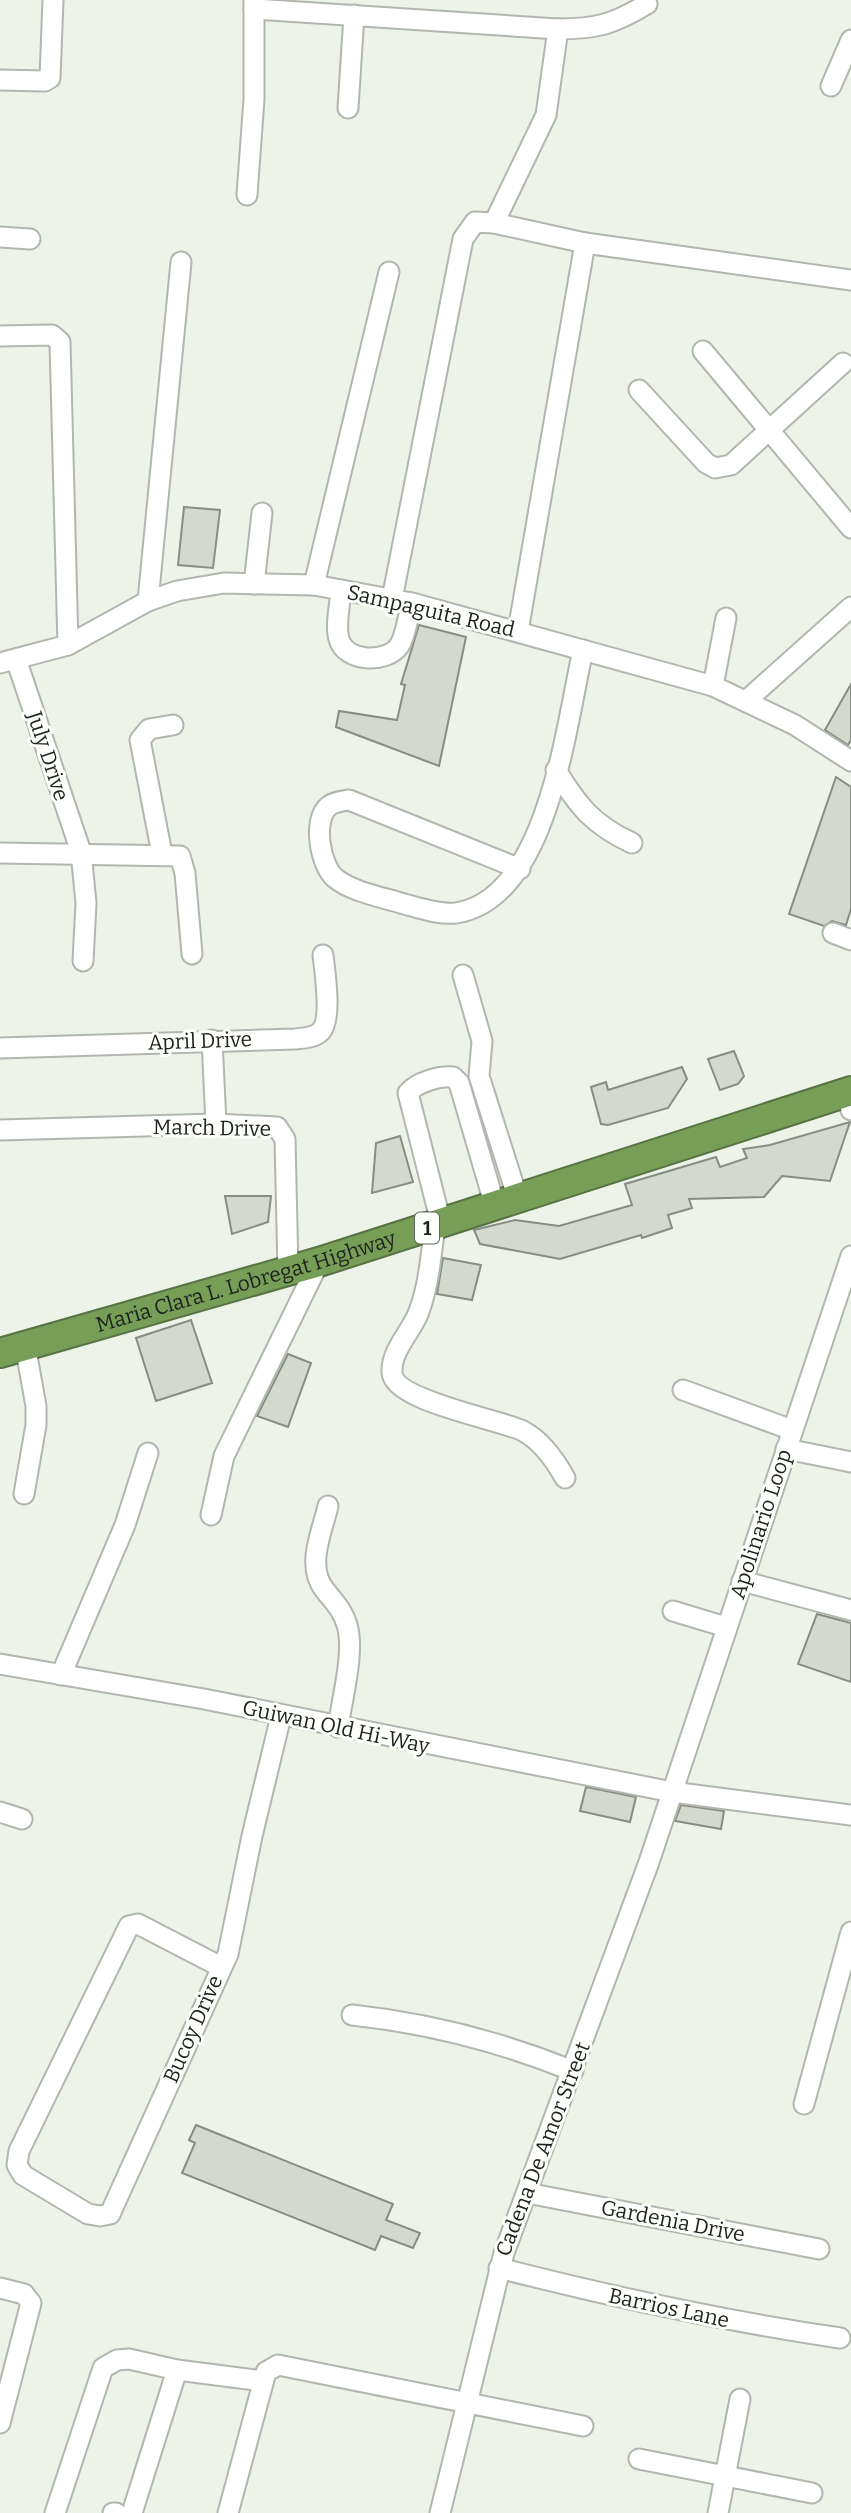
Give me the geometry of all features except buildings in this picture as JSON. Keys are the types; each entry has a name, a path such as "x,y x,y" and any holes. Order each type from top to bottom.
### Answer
{"highway":[{"name":"Maria Clara L. Lobregat Highway","path":"12,1349 319,1262 850,1098"}],"street":[{"path":"0,80 45,81 50,78 53,0"},
{"path":"247,195 254,99 254,4 354,15 558,29 595,29 618,22 647,4"},
{"path":"348,108 354,15"},
{"path":"494,222 546,115 558,29"},
{"path":"831,86 851,40"},
{"path":"392,599 463,239 475,222 494,222 585,243 851,280"},
{"path":"0,237 30,239"},
{"path":"518,631 585,243"},
{"path":"148,601 181,262"},
{"path":"314,585 389,272"},
{"path":"0,336 52,335 60,342 68,645"},
{"path":"703,351 851,528"},
{"path":"639,390 700,458 715,468 731,465 843,363"},
{"path":"254,584 262,513"},
{"name":"Sampaguita Road","path":"8,661 68,645 148,601 177,590 224,583 314,585 412,603 713,686 795,725 851,761"},
{"path":"341,590 338,637 343,649 355,657 383,657 399,646 412,603"},
{"path":"747,700 851,607"},
{"path":"713,686 726,618"},
{"path":"520,869 349,800 331,804 323,813 319,848 326,870 342,884 421,909 455,913 481,904 500,893 520,869 538,835 556,770 583,650"},
{"name":"July Drive","path":"8,661 80,852 86,903 83,961"},
{"path":"162,854 140,740 149,729 173,725"},
{"path":"556,770 580,809 614,835 632,843"},
{"path":"0,853 175,854 183,860 192,954"},
{"name":"April Drive","path":"0,1048 295,1039 314,1036 322,1031 327,1018 323,955"},
{"path":"463,975 482,1041 479,1076 506,1203"},
{"path":"212,1040 216,1124"},
{"path":"506,1203 459,1083 453,1077 443,1076 412,1088 408,1093 438,1224 424,1296 418,1314 393,1358 391,1375 397,1385 422,1398 524,1432 552,1455 565,1478"},
{"name":"March Drive","path":"0,1130 216,1124 271,1125 282,1130 285,1139 288,1271"},
{"name":"Apolinario Loop","path":"672,1792 789,1439 844,1297 851,1256"},
{"path":"211,1515 224,1456 319,1262"},
{"path":"12,1349 36,1406 36,1425 24,1494"},
{"path":"683,1390 789,1439 851,1462"},
{"path":"61,1675 125,1525 148,1453"},
{"path":"328,1506 314,1565 321,1586 341,1609 348,1627 349,1651 338,1727"},
{"path":"742,1581 851,1610"},
{"path":"673,1611 726,1627"},
{"name":"Guiwan Old Hi-Way","path":"0,1664 204,1699 672,1792 851,1815"},
{"name":"Bucoy Drive","path":"221,1967 138,1924 128,1926 19,2151 17,2165 23,2175 36,2186 88,2214 110,2214 221,1967 231,1941 252,1836 281,1716"},
{"name":"Cadena De Amor Street","path":"440,2513 499,2268 573,2071 672,1792"},
{"path":"0,1812 22,1819"},
{"path":"804,2104 851,1932"},
{"path":"352,2015 470,2038 516,2050 573,2071"},
{"name":"Gardenia Drive","path":"527,2193 819,2249"},
{"name":"Barrios Lane","path":"499,2268 622,2300 734,2323 840,2339"},
{"path":"0,2288 24,2294 31,2303 0,2423"},
{"path":"55,2513 103,2368 117,2360 129,2359 177,2370 263,2381"},
{"path":"228,2513 263,2381 271,2367 287,2365 583,2427"},
{"path":"132,2513 177,2370"},
{"path":"718,2513 740,2399"},
{"path":"639,2459 812,2493"}]}
